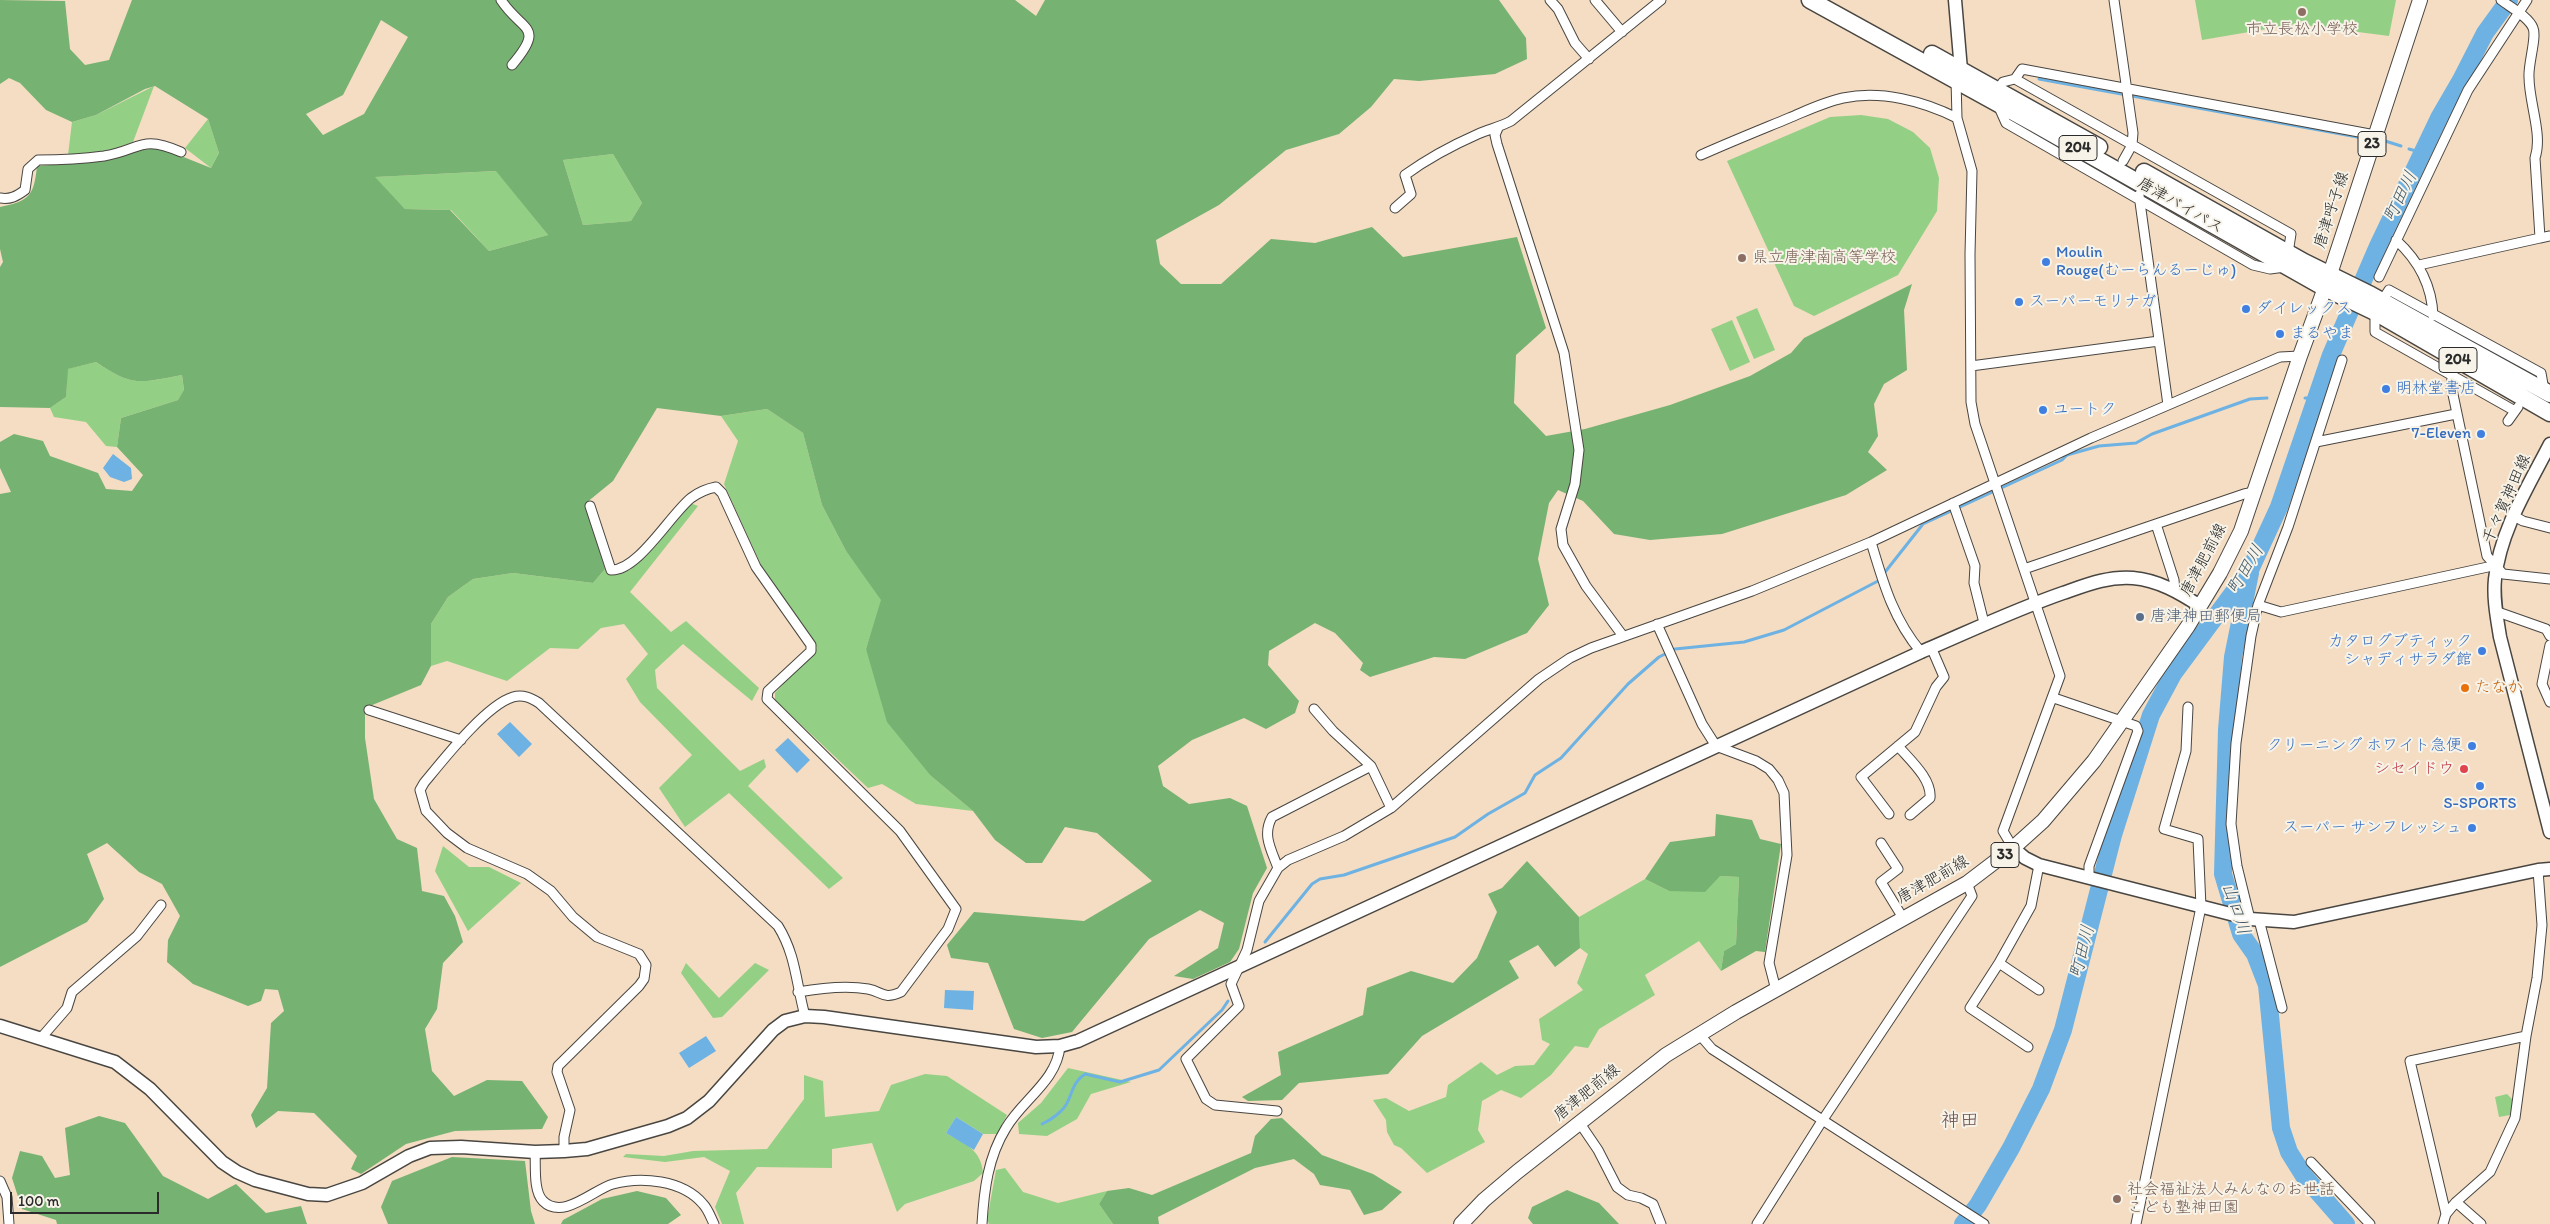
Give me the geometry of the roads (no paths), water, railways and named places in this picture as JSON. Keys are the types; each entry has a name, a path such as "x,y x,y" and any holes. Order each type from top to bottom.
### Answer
{"highway":[{"name":"唐津バイパス","path":"1810,0 2123,161 2219,214 2287,260"},
{"name":"唐津バイパス","path":"1833,0 1959,75"},
{"name":"唐津バイパス","path":"1998,96 2138,181 2346,291 2434,331 2547,392"},
{"name":"唐津バイパス","path":"2373,304 2453,367 2520,405 2550,413"}],"main road":[{"name":"唐津呼子線","path":"2327,281 2420,0"},
{"name":"唐津肥前線","path":"1461,1224 1484,1200 1635,1077 1700,1034 1967,883 2013,848 2043,821 2068,793 2120,722 2200,606 2220,573 2241,531 2327,281"}],"street":[{"path":"502,0 527,28 529,38 528,46 512,65"},
{"path":"1550,0 1558,9 1576,43 1589,59"},
{"path":"1595,0 1622,32"},
{"path":"1395,208 1411,194 1405,175 1417,166 1476,135 1492,128 1498,128 1511,121 1661,0"},
{"path":"1955,0 1959,75 1957,118 1972,171 1971,402 1975,424 2059,666 2060,676 2054,698 2004,832 2013,848 2025,858 2039,865 2226,913 2254,919 2294,922 2544,869 2542,926 2537,978 2526,1036 2515,1118 2490,1172 2456,1202 2446,1214 2443,1224"},
{"path":"2114,0 2133,133 2132,145 2123,161"},
{"path":"2501,0 2532,24 2536,34 2531,50 2528,77 2532,112 2539,146 2535,158 2540,238"},
{"path":"2379,277 2468,90 2527,0"},
{"path":"2014,79 2291,234 2287,260 2270,269 2253,265 2140,198 2006,123 1998,96 2003,82 2014,79 2022,69 2128,93 2375,135"},
{"path":"1701,155 1816,107 1843,98 1876,95 1909,100 1940,109 1957,118"},
{"path":"1498,128 1496,135 1497,144 1564,353 1570,384 1578,450 1575,484 1561,529 1563,546 1586,586 1623,636"},
{"path":"0,198 7,199 17,196 25,190 28,169 38,160 106,156 139,144 161,144 181,152"},
{"path":"2138,181 2168,405"},
{"path":"2219,214 2227,198"},
{"path":"2419,265 2550,236"},
{"path":"2396,240 2409,251 2419,265 2428,286 2433,312 2434,331"},
{"path":"2373,304 2389,290 2433,312 2541,373 2547,392"},
{"path":"1971,366 2159,341"},
{"path":"1277,1111 1215,1105 1206,1098 1186,1059 1239,1006 1231,984 1247,950 1259,902 1278,868 1288,860 1344,836 1391,808 1539,679 1570,658 1623,636 1752,591 1871,542 1953,503 1997,488 2168,405 2280,357 2300,356"},
{"path":"2282,1008 2237,866 2232,824 2236,744 2251,636 2258,605 2288,527 2342,360"},
{"path":"2453,367 2451,385 2456,414 2487,556 2504,574 2550,579"},
{"path":"2508,422 2520,405"},
{"path":"2316,442 2456,414"},
{"name":"千々賀神田線","path":"2550,444 2502,544 2494,581 2496,611 2520,719 2550,832"},
{"path":"590,506 611,570 619,570 636,558 690,498 702,490 716,487 722,493 756,568 811,645 811,651 768,692 767,699 900,832 956,909 948,929 901,992 893,996 880,996 870,990 825,988 798,992"},
{"path":"2024,569 2254,492"},
{"path":"1953,503 1975,566 1974,583 1984,624"},
{"path":"2514,516 2523,521 2550,528"},
{"path":"2156,524 2174,580 2175,591"},
{"path":"1871,542 1893,611 1907,636 1926,650 1944,677 1936,687 1915,732 1860,777 1888,814"},
{"path":"2258,605 2281,612 2497,565"},
{"path":"0,1026 99,1055 129,1071 150,1089 222,1162 237,1172 255,1180 308,1194 327,1195 343,1191 362,1183 408,1156 430,1148 461,1147 535,1152 587,1148 668,1126 687,1118 709,1101 773,1030 784,1021 805,1016 1036,1047 1060,1046 1098,1033 1716,746 1984,624 2036,603 2101,580 2120,577 2152,581 2175,591 2200,606"},
{"path":"2496,611 2546,629 2550,636"},
{"path":"1657,624 1702,724 1716,746 1756,761 1769,769 1778,780 1784,793 1787,856 1769,963 1776,990"},
{"path":"2550,644 2542,684 2550,702"},
{"path":"564,1151 564,1137 570,1110 557,1072 558,1066 639,986 646,973 646,965 639,954 597,937 573,917 551,891 527,874 467,848 447,833 426,811 420,790 424,782 461,740 497,705 514,697 528,697 539,703 778,926 792,953 798,992 805,1016"},
{"path":"2054,698 2136,726 2138,731 2090,866 2089,877"},
{"path":"2136,1224 2201,907 2198,839 2164,829 2186,751 2188,707"},
{"path":"369,710 461,740"},
{"path":"1314,710 1333,731 1371,766 1391,808"},
{"path":"1898,746 1928,783 1931,790 1930,798 1910,814"},
{"path":"1278,868 1266,828 1272,817 1371,766"},
{"path":"1881,843 1898,868 1881,882 1903,918"},
{"path":"2028,1047 1970,1008 1999,964 2031,906 2039,865"},
{"path":"1757,1224 1822,1121 1972,896 1967,883"},
{"path":"41,1038 67,1008 72,992 137,936 161,905"},
{"path":"1999,964 2040,990"},
{"path":"1700,1034 1712,1049 1980,1222"},
{"path":"2446,1214 2410,1061 2526,1036"},
{"path":"982,1224 984,1188 998,1143 1007,1126 1036,1093 1059,1059 1060,1046"},
{"path":"1579,1122 1598,1150 1618,1187 1628,1195 1641,1198 1653,1204 1661,1224"},
{"path":"535,1152 538,1189 541,1200 553,1206 562,1207 579,1202 612,1184 633,1180 665,1183 685,1190 703,1204 714,1224"},
{"path":"2311,1162 2370,1224"},
{"path":"0,1181 7,1197 9,1224"},
{"path":"2456,1202 2482,1224"}],"water":[{"path":"113,454 131,468 132,479 124,482 110,477 103,468"},
{"path":"510,722 532,744 519,757 497,734"},
{"path":"788,738 810,760 797,773 775,750"},
{"path":"945,990 974,991 973,1010 944,1008"},
{"path":"706,1036 716,1051 689,1068 679,1053"},
{"path":"956,1117 983,1134 974,1150 946,1133"}],"waterway":[{"name":"町田川","path":"1963,1224 1978,1205 2011,1148 2041,1089 2063,1030 2113,835 2151,715 2173,674 2250,570 2279,507 2331,355 2378,246 2439,118 2485,33 2509,0"},
{"path":"2039,79 2363,138"},
{"path":"2382,140 2401,146"},
{"path":"2409,149 2423,153"},
{"path":"1265,942 1312,884 1320,879 1344,875 1455,837 1488,814 1525,793 1535,775 1561,758 1628,684 1659,657 1675,649 1744,642 1784,630 1878,581 1923,524 2062,460 2067,455 2099,446 2136,443 2152,434 2250,399 2267,398"},
{"path":"2305,398 2316,398"},
{"name":"山口川","path":"2250,573 2233,657 2227,730 2223,874 2241,934 2255,954 2267,985 2281,1128 2289,1152 2304,1176 2346,1224"},
{"path":"1042,1124 1053,1118 1064,1108 1076,1083 1085,1074 1120,1082 1159,1070 1222,1010 1228,1001"}],"place":[{"name":"市立長松小学校","path":"2302,12"},
{"name":"県立唐津南高等学校","path":"1742,258"},
{"name":"Moulin Rouge(むーらんるーじゅ)","path":"2046,262"},
{"name":"スーパーモリナガ","path":"2019,302"},
{"name":"ダイレックス","path":"2246,309"},
{"name":"まるやま","path":"2280,334"},
{"name":"明林堂書店","path":"2386,389"},
{"name":"ユートク","path":"2043,410"},
{"name":"7-Eleven","path":"2481,434"},
{"name":"唐津神田郵便局","path":"2140,617"},
{"name":"カタログブティック シャディサラダ館","path":"2482,651"},
{"name":"たなか","path":"2465,688"},
{"name":"クリーニング ホワイト急便","path":"2472,746"},
{"name":"シセイドウ","path":"2464,769"},
{"name":"S-SPORTS","path":"2480,786"},
{"name":"スーパー サンフレッシュ","path":"2472,828"},
{"name":"社会福祉法人みんなのお世話 こども塾神田園","path":"2117,1199"}],"district":[{"name":"神田","path":"1960,1121"}]}
